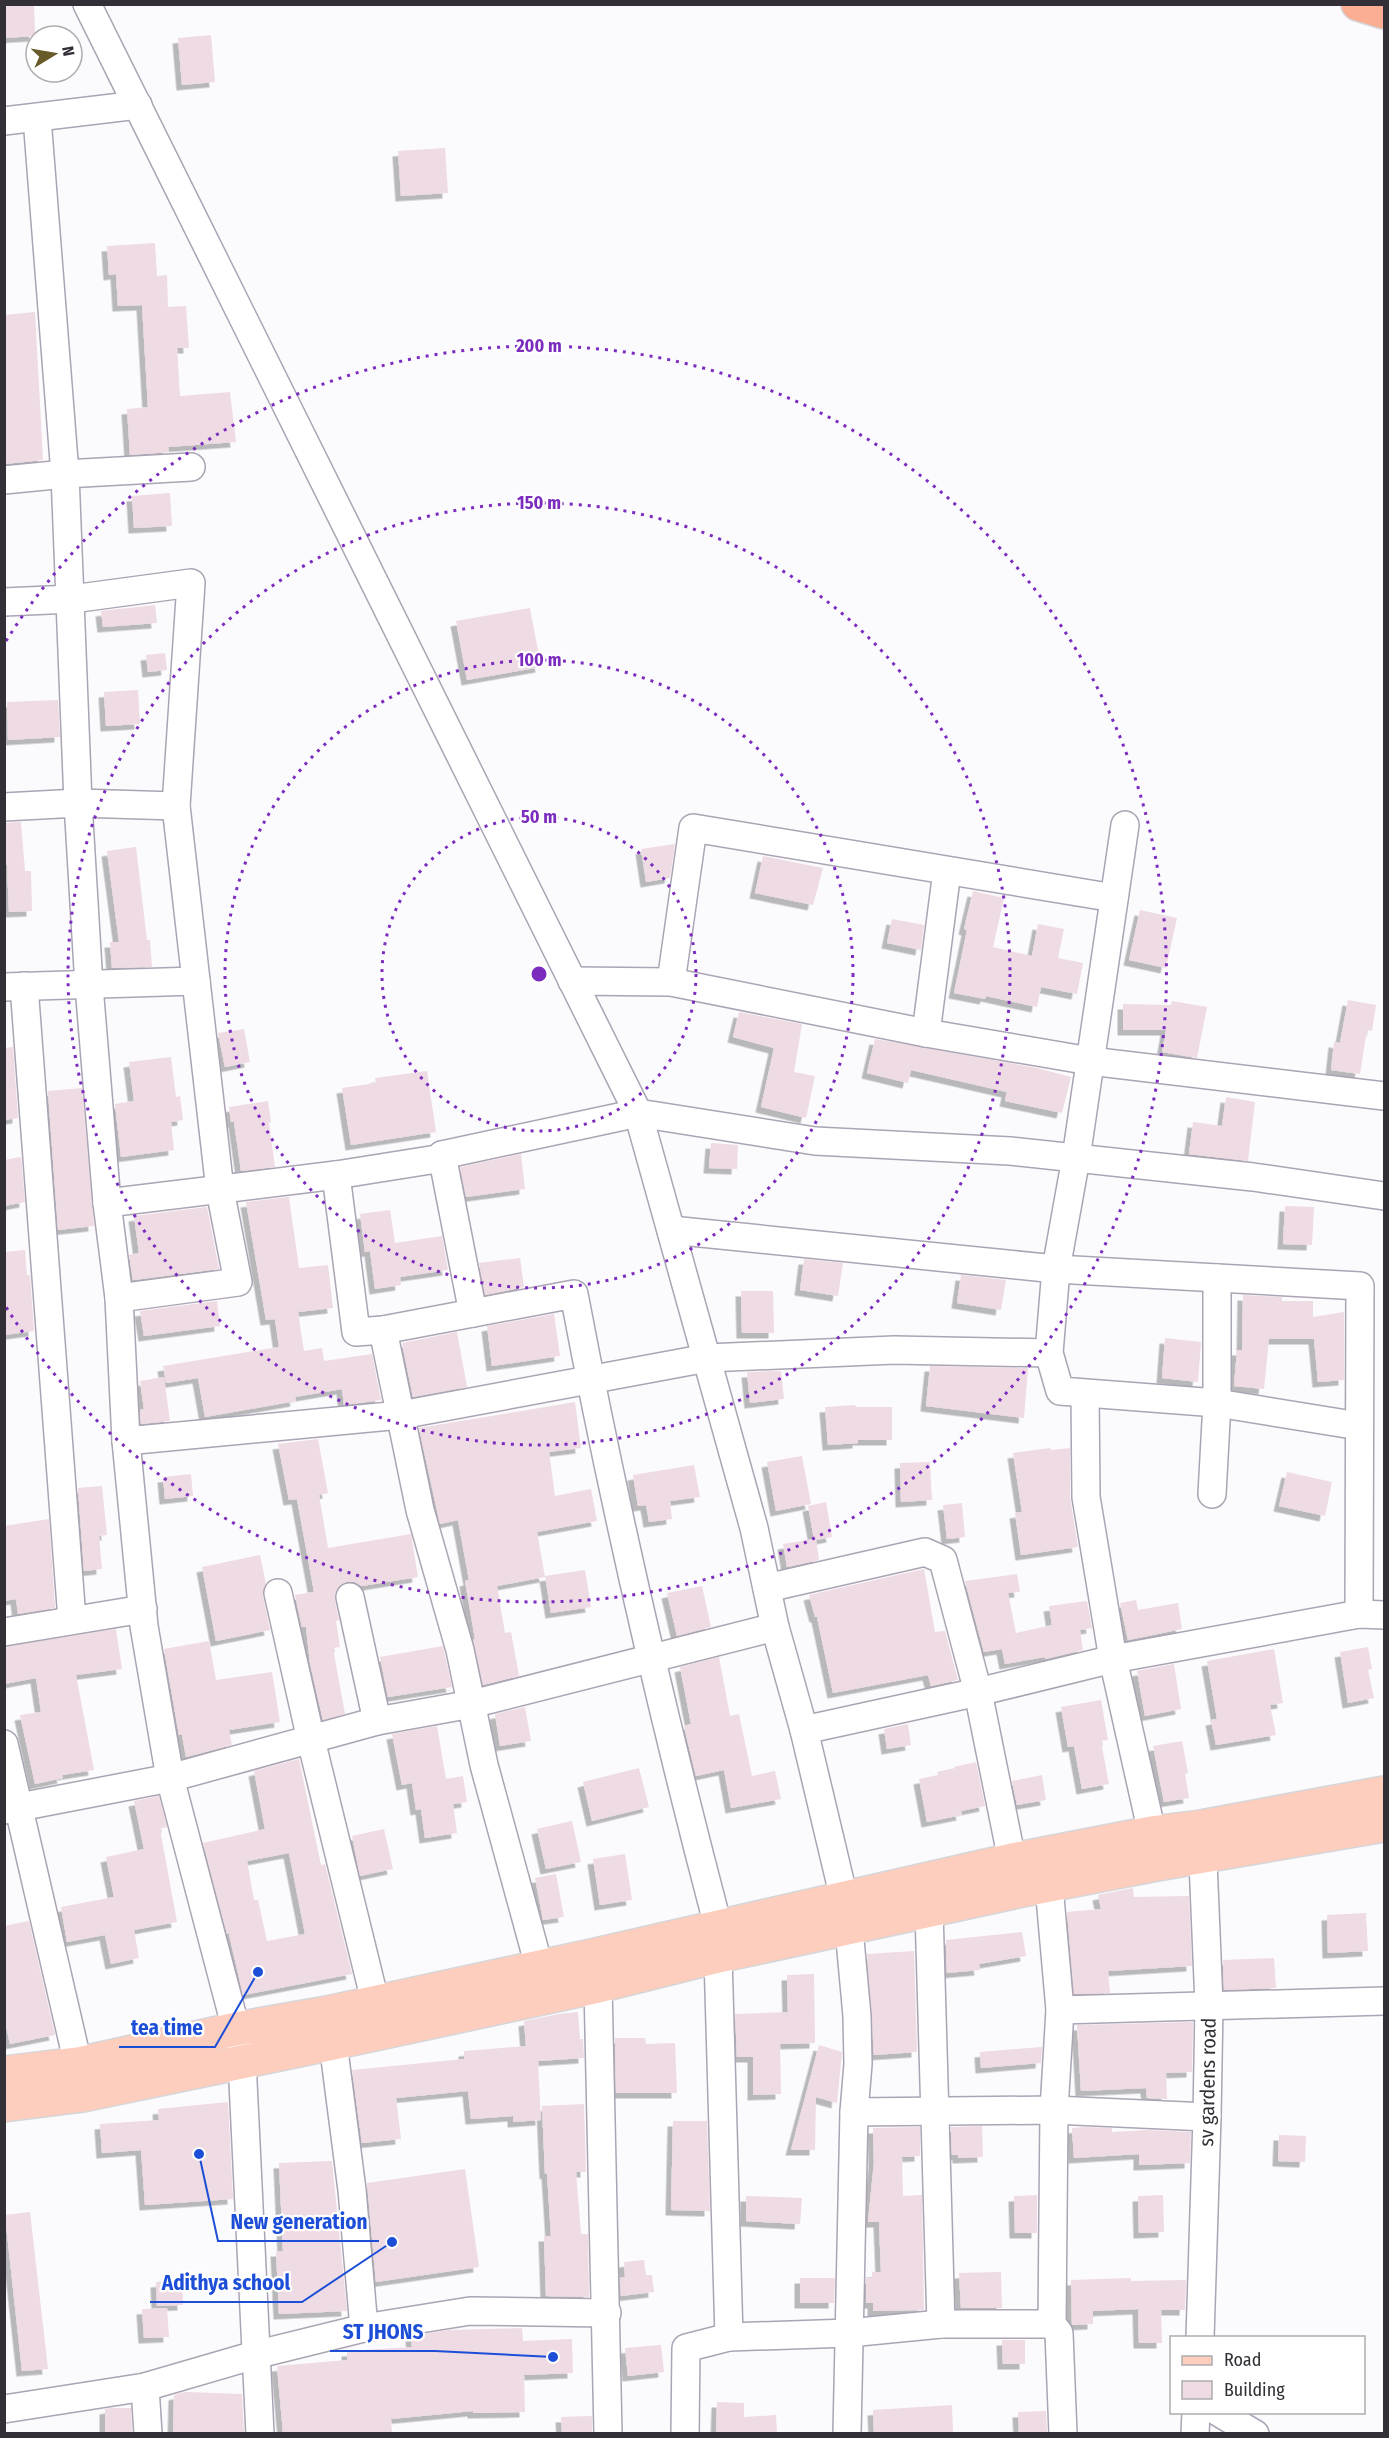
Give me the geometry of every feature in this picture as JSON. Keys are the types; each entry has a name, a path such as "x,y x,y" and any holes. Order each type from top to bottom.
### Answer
{"highway":[{"path":"1358,4 1384,12"}],"main road":[{"path":"847,1913 929,1911 1049,1886 1384,1793"},
{"path":"4,2073 78,2064 539,1966 718,1941 847,1913 1012,1860 1152,1833 1202,1842 1384,1825"},
{"path":"4,2105 83,2095 598,1986 718,1941"}],"street":[{"path":"87,4 638,1113 754,1528 775,1627 804,1730 847,1913 857,2016 858,2064 854,2112 847,2433"},
{"path":"4,121 138,105"},
{"path":"37,118 65,474 72,599 78,803 89,986 107,1203 119,1298 126,1441 143,1609 170,1778 236,2030 242,2061 260,2433"},
{"path":"4,480 191,467"},
{"path":"4,602 72,599 191,583 176,806 220,1190 238,1282 119,1298"},
{"path":"4,807 78,803 176,806"},
{"path":"1125,825 1076,1158 1056,1269 1049,1353 1060,1391 1217,1403 1359,1426"},
{"path":"671,982 693,828 1114,898"},
{"path":"926,1033 947,871"},
{"path":"72,1620 14,986 89,986 196,981"},
{"path":"572,981 671,982 926,1033 1090,1061 1384,1096"},
{"path":"107,1203 336,1175 437,1159 442,1155 638,1113 815,1141 1010,1151 1253,1177 1384,1196"},
{"path":"442,1155 473,1313"},
{"path":"336,1175 356,1332 383,1330 574,1294 590,1379 718,1941 729,2337"},
{"path":"671,1230 1056,1269 1360,1286 1359,1426 1372,1615 1113,1659 978,1692 804,1730"},
{"path":"1212,1494 1217,1403 1217,1278"},
{"path":"383,1330 420,1510 460,1650 484,1765 539,1966"},
{"path":"126,1441 401,1415 707,1358 894,1350 1049,1353"},
{"path":"1085,1394 1086,1497 1113,1659 1152,1833"},
{"path":"767,1588 925,1552 943,1560 978,1692 1012,1860"},
{"path":"278,1593 311,1740 375,2001"},
{"path":"350,1597 377,1721"},
{"path":"4,1632 143,1609"},
{"path":"12,1808 170,1778 377,1721 472,1704 775,1627"},
{"path":"4,1744 12,1808 78,2064"},
{"name":"sv gardens road","path":"1200,2336 1208,2117 1209,2005 1202,1842"},
{"path":"1049,1886 1060,2010 1054,2110 1052,2324 1059,2334 1063,2433"},
{"path":"929,1911 941,2324"},
{"path":"598,1986 608,2433"},
{"path":"1060,2010 1384,2001"},
{"path":"333,2043 352,2190 364,2328"},
{"path":"854,2112 936,2109 1054,2110 1208,2117"},
{"path":"4,2409 145,2387 255,2355 364,2328 470,2311 607,2313"},
{"path":"685,2433 686,2348 729,2337 849,2332 941,2324 1052,2324"},
{"path":"145,2387 148,2433"},
{"path":"1195,2433 1196,2414"},
{"path":"1222,2414 1255,2433"}],"building":[{"path":"4,4 34,4 35,24 24,24 24,37 4,38"},
{"path":"211,35 215,82 182,85 178,38"},
{"path":"445,148 448,193 401,196 398,151"},
{"path":"155,243 157,276 167,275 168,307 186,306 189,348 177,348 180,396 230,392 236,442 168,447 169,452 130,455 127,409 148,407 142,305 118,306 116,274 109,275 107,246"},
{"path":"35,312 43,460 4,464 4,315"},
{"path":"170,493 172,526 134,528 132,496"},
{"path":"155,605 157,623 103,627 101,611"},
{"path":"530,608 541,667 467,680 456,621"},
{"path":"165,653 167,670 148,672 146,655"},
{"path":"138,690 140,724 106,726 104,692"},
{"path":"58,700 60,737 8,740 7,702"},
{"path":"21,822 25,871 31,871 32,911 9,912 7,865 4,865 4,823"},
{"path":"675,844 670,878 646,882 641,849"},
{"path":"136,847 152,967 112,968 110,942 119,942 107,851"},
{"path":"763,856 823,868 813,905 755,893"},
{"path":"973,891 1004,898 993,947 1032,956 1038,924 1064,929 1058,958 1083,963 1077,994 1041,987 1037,1007 986,996 985,999 954,993 967,930 964,929"},
{"path":"1140,910 1177,918 1166,968 1129,960"},
{"path":"892,919 924,925 921,950 887,943"},
{"path":"1348,1000 1376,1005 1372,1031 1367,1030 1360,1074 1331,1070 1334,1042 1340,1043"},
{"path":"1172,1001 1207,1007 1197,1058 1162,1052 1166,1030 1123,1030 1123,1004 1171,1005"},
{"path":"739,1012 802,1024 794,1072 815,1076 806,1118 761,1107 774,1048 733,1037"},
{"path":"244,1029 250,1062 225,1067 218,1033"},
{"path":"875,1039 1037,1068 1071,1077 1062,1113 1005,1101 1007,1092 911,1070 908,1083 867,1073"},
{"path":"13,1047 18,1118 4,1120 4,1048"},
{"path":"171,1057 176,1097 180,1096 183,1120 171,1122 174,1150 121,1157 115,1104 134,1101 129,1062"},
{"path":"427,1071 436,1132 351,1145 342,1088 376,1083 375,1078"},
{"path":"82,1088 94,1226 58,1230 48,1091"},
{"path":"1226,1097 1255,1102 1248,1161 1189,1154 1193,1122 1222,1126"},
{"path":"268,1101 275,1167 241,1171 234,1122 231,1122 229,1107"},
{"path":"711,1143 738,1145 737,1169 709,1168"},
{"path":"521,1154 525,1189 466,1197 460,1167"},
{"path":"21,1157 25,1202 4,1206 4,1160"},
{"path":"289,1197 299,1268 328,1265 333,1308 298,1312 304,1351 322,1348 324,1361 372,1354 381,1400 344,1405 342,1389 295,1397 296,1401 205,1417 198,1378 166,1383 163,1366 279,1347 275,1319 266,1320 246,1202"},
{"path":"1285,1206 1314,1207 1312,1245 1283,1244"},
{"path":"207,1207 219,1269 133,1280 129,1255 139,1253 134,1216"},
{"path":"390,1210 395,1243 442,1236 448,1270 400,1277 401,1285 375,1289 370,1251 365,1252 360,1214"},
{"path":"25,1250 27,1275 30,1275 34,1331 4,1335 4,1252"},
{"path":"520,1258 524,1287 485,1295 479,1263"},
{"path":"804,1259 843,1263 838,1296 800,1290"},
{"path":"961,1275 1006,1280 1001,1310 957,1303"},
{"path":"741,1291 773,1291 774,1333 742,1333"},
{"path":"1243,1295 1282,1297 1282,1301 1313,1301 1313,1317 1344,1312 1344,1380 1318,1382 1314,1339 1269,1339 1264,1389 1234,1386 1237,1350 1242,1350"},
{"path":"217,1301 220,1326 144,1336 140,1311"},
{"path":"554,1314 560,1356 492,1366 487,1326"},
{"path":"457,1332 467,1387 413,1397 402,1343"},
{"path":"1165,1338 1201,1342 1198,1382 1162,1378"},
{"path":"930,1366 1028,1368 1024,1418 926,1406"},
{"path":"781,1371 784,1399 750,1403 747,1372"},
{"path":"164,1377 170,1421 141,1424 140,1410 144,1409 140,1381"},
{"path":"575,1402 581,1448 549,1452 555,1496 591,1489 597,1521 537,1532 545,1577 497,1586 505,1633 511,1632 519,1676 483,1685 473,1639 475,1639 465,1581 469,1580 458,1520 440,1524 419,1428"},
{"path":"855,1405 856,1407 892,1407 892,1440 858,1440 858,1443 828,1445 825,1407"},
{"path":"318,1439 328,1493 319,1495 328,1548 411,1534 418,1577 362,1586 355,1582 347,1582 339,1586 335,1593 335,1600 339,1620 336,1621 340,1647 333,1648 345,1714 323,1720 310,1663 306,1627 302,1627 295,1595 314,1592 297,1499 289,1500 278,1444"},
{"path":"1050,1448 1051,1450 1070,1448 1070,1497 1078,1547 1021,1555 1015,1513 1022,1512 1013,1453"},
{"path":"802,1456 811,1504 776,1511 767,1462"},
{"path":"930,1462 932,1500 901,1502 900,1463"},
{"path":"694,1465 700,1497 670,1501 672,1519 649,1522 646,1505 638,1506 633,1475"},
{"path":"1287,1472 1332,1482 1325,1516 1279,1506"},
{"path":"191,1474 193,1496 165,1499 163,1477"},
{"path":"102,1486 107,1535 99,1536 102,1569 84,1571 78,1488"},
{"path":"826,1502 832,1537 816,1540 819,1560 787,1567 783,1544 814,1539 808,1506"},
{"path":"962,1503 965,1537 947,1539 943,1505"},
{"path":"49,1519 55,1608 18,1614 16,1599 4,1601 4,1526"},
{"path":"260,1555 266,1584 263,1596 270,1630 216,1641 202,1567"},
{"path":"924,1569 935,1632 945,1631 958,1680 931,1686 928,1675 833,1693 817,1617 815,1617 809,1595"},
{"path":"585,1570 591,1607 551,1613 545,1576"},
{"path":"1017,1574 1020,1592 1008,1593 1016,1633 1052,1625 1049,1606 1087,1601 1092,1628 1080,1630 1083,1650 1045,1659 1045,1657 1005,1664 1002,1649 984,1652 965,1581"},
{"path":"702,1586 711,1627 677,1636 667,1593"},
{"path":"1136,1600 1138,1610 1178,1603 1182,1629 1128,1640 1120,1603"},
{"path":"116,1629 122,1669 76,1675 94,1770 62,1775 63,1778 35,1784 20,1715 41,1712 36,1678 4,1684 4,1647"},
{"path":"209,1641 216,1680 272,1672 280,1722 229,1730 232,1745 186,1757 182,1735 179,1735 164,1649"},
{"path":"443,1646 452,1687 388,1697 380,1657"},
{"path":"1368,1647 1372,1669 1368,1670 1374,1698 1348,1703 1340,1652"},
{"path":"1274,1649 1283,1703 1270,1705 1276,1735 1216,1745 1211,1720 1217,1719 1207,1661"},
{"path":"719,1657 730,1716 739,1714 752,1776 775,1771 781,1799 731,1808 724,1770 696,1776 684,1726 691,1724 680,1667"},
{"path":"1184,1662 1174,1664 1181,1709 1145,1716 1137,1671"},
{"path":"1101,1700 1108,1740 1101,1741 1109,1784 1082,1789 1074,1746 1068,1747 1061,1707"},
{"path":"525,1707 531,1741 500,1746 495,1714"},
{"path":"908,1724 911,1745 887,1749 884,1729"},
{"path":"437,1726 446,1779 463,1776 467,1802 453,1804 457,1833 425,1838 421,1809 416,1810 412,1783 402,1785 392,1734"},
{"path":"1182,1741 1188,1773 1185,1774 1189,1798 1164,1802 1153,1746"},
{"path":"299,1759 321,1865 325,1864 352,1974 243,1995 229,1934 227,1934 203,1843 265,1829 254,1771","holes":["289,1853 305,1934 267,1941 258,1900 254,1900 247,1861"]},
{"path":"976,1762 985,1806 961,1811 962,1815 927,1822 919,1779"},
{"path":"639,1768 649,1807 592,1821 583,1782"},
{"path":"1042,1775 1046,1800 1017,1805 1012,1781"},
{"path":"159,1796 167,1827 160,1829 177,1922 134,1930 139,1958 111,1964 105,1935 67,1942 61,1907 114,1897 106,1857 144,1849 134,1801"},
{"path":"572,1821 581,1862 546,1869 537,1829"},
{"path":"384,1829 393,1869 360,1876 352,1836"},
{"path":"625,1854 632,1900 600,1905 593,1859"},
{"path":"556,1874 564,1917 543,1920 535,1878"},
{"path":"1133,1888 1134,1897 1189,1896 1192,1966 1108,1971 1110,1993 1074,1994 1067,1912 1101,1909 1098,1895"},
{"path":"1366,1913 1368,1951 1328,1953 1327,1915"},
{"path":"29,1921 55,2035 10,2044 4,2017 4,1926"},
{"path":"1022,1932 1026,1956 979,1964 980,1970 947,1973 946,1940"},
{"path":"914,1951 917,2052 874,2055 867,1954"},
{"path":"1274,1958 1276,1988 1224,1990 1223,1960"},
{"path":"814,1974 815,2043 780,2044 781,2094 753,2095 753,2057 737,2057 735,2014 788,2012 787,1975"},
{"path":"578,2012 584,2058 538,2061 541,2120 513,2122 513,2116 471,2119 468,2091 396,2098 401,2139 362,2143 352,2070 464,2059 464,2051 526,2046 524,2021"},
{"path":"1193,2022 1192,2072 1166,2073 1167,2099 1147,2098 1146,2088 1081,2091 1077,2025"},
{"path":"615,2038 645,2038 646,2044 675,2043 677,2093 616,2093"},
{"path":"819,2045 842,2052 837,2103 816,2097 815,2150 791,2150"},
{"path":"1042,2047 1041,2063 981,2068 980,2052"},
{"path":"228,2102 233,2199 145,2205 141,2150 102,2153 100,2124 159,2120 158,2109"},
{"path":"584,2104 586,2172 576,2172 581,2234 588,2234 589,2297 546,2296 544,2236 551,2236 542,2106"},
{"path":"673,2121 707,2121 710,2211 671,2210"},
{"path":"982,2126 983,2157 958,2158 958,2155 952,2155 951,2127"},
{"path":"920,2127 920,2156 902,2157 903,2196 922,2195 924,2310 873,2311 873,2303 866,2303 866,2278 872,2278 872,2272 881,2272 879,2222 868,2222 874,2162 873,2128"},
{"path":"1072,2128 1112,2128 1112,2132 1148,2130 1191,2132 1190,2163 1139,2165 1139,2154 1074,2158"},
{"path":"1279,2135 1306,2136 1305,2162 1278,2161"},
{"path":"332,2161 347,2311 279,2314 276,2251 283,2251 279,2163"},
{"path":"465,2169 479,2267 376,2282 367,2183"},
{"path":"1037,2195 1037,2233 1015,2233 1014,2196"},
{"path":"1163,2195 1164,2232 1139,2233 1138,2196"},
{"path":"746,2196 802,2198 800,2224 746,2221"},
{"path":"30,2212 48,2369 22,2371 5,2215"},
{"path":"644,2260 646,2275 652,2275 654,2292 621,2296 620,2278 625,2277 624,2262"},
{"path":"1001,2272 1002,2308 961,2308 959,2273"},
{"path":"800,2278 835,2278 834,2303 800,2303"},
{"path":"1131,2278 1131,2281 1186,2280 1185,2310 1161,2310 1162,2343 1139,2343 1138,2309 1093,2311 1093,2324 1072,2325 1071,2280"},
{"path":"182,2280 183,2305 157,2306 156,2282"},
{"path":"167,2308 169,2337 144,2338 142,2309"},
{"path":"522,2328 523,2341 572,2339 573,2373 524,2375 525,2412 473,2413 473,2411 391,2419 392,2433 283,2433 277,2366 347,2360 347,2351 412,2347 411,2336 449,2330"},
{"path":"1002,2340 1025,2340 1025,2364 1003,2364"},
{"path":"661,2345 664,2372 628,2376 625,2348"},
{"path":"185,2392 242,2394 244,2433 173,2433 174,2395"},
{"path":"717,2402 744,2403 744,2417 776,2415 777,2433 716,2433"},
{"path":"952,2405 953,2433 874,2433 873,2410"},
{"path":"131,2408 132,2433 105,2433 105,2409"},
{"path":"1046,2411 1047,2433 1019,2433 1018,2412"},
{"path":"592,2416 592,2433 562,2433 561,2417"}],"place":[{"name":"tea time","path":"258,1972"},
{"name":"New generation","path":"199,2154"},
{"name":"Adithya school","path":"392,2242"},
{"name":"ST JHONS","path":"553,2357"}]}
